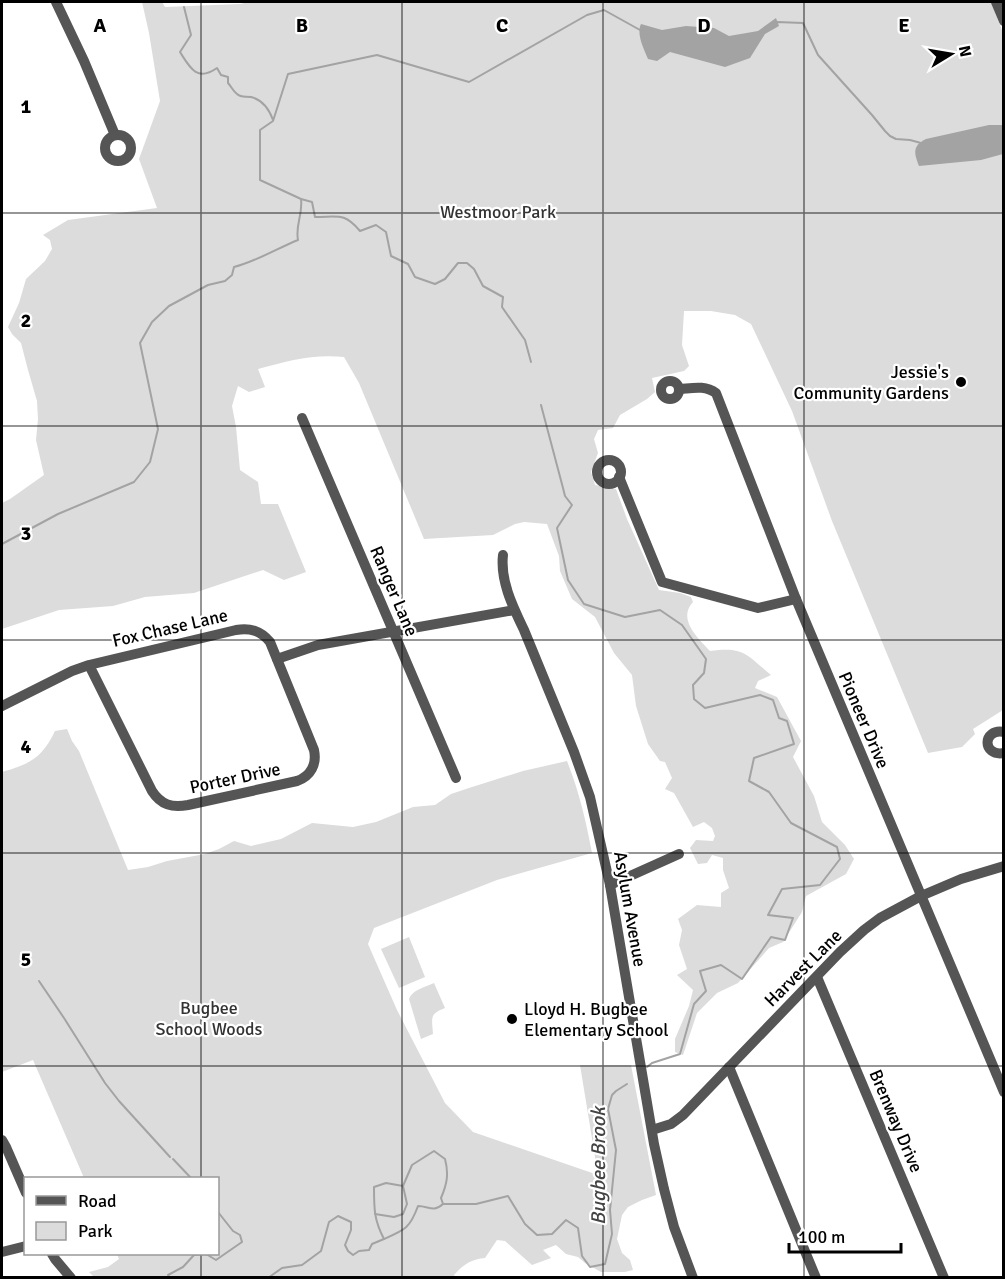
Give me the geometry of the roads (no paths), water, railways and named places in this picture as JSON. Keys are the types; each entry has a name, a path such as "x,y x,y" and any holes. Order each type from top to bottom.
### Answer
{"street":[{"path":"56,2 115,135"},
{"path":"996,2 1004,21"},
{"name":"Pioneer Drive","path":"680,390 701,387 710,388 716,393 796,599 1004,1092"},
{"name":"Ranger Lane","path":"302,418 456,778"},
{"path":"619,477 662,582 758,608 796,599"},
{"name":"Asylum Avenue","path":"503,555 503,576 514,610 583,773 597,822 652,1130 669,1209 693,1278"},
{"path":"277,659 318,645 514,610"},
{"name":"Fox Chase Lane","path":"2,706 72,671 89,665 242,629 254,630 264,635 270,642 277,659"},
{"name":"Porter Drive","path":"89,665 155,795 166,804 180,807 297,782 314,767 314,750 277,659"},
{"path":"1004,732 994,732 987,741 991,751 998,754 1004,753"},
{"path":"610,885 679,854"},
{"name":"Harvest Lane","path":"652,1130 667,1127 675,1121 840,952 872,924 921,896 961,879 1004,866"},
{"name":"Brenway Drive","path":"816,977 944,1278"},
{"path":"729,1067 816,1278"},
{"path":"2,1140 24,1188"},
{"path":"2,1252 24,1246"},
{"path":"53,1255 71,1278"}],"waterway":[{"path":"184,7 191,35 180,52 187,63 195,71 204,74 217,68 221,75 228,77 228,83 236,93 259,100 273,120"},
{"path":"531,362 525,340 502,307 503,297 483,286 474,269 467,263 458,263 445,279 435,284 415,277 408,264 391,256 386,232 376,225 360,231 345,218 315,217 312,202 260,180 260,130 273,121 288,74 377,55 469,82 587,15 604,10 640,30"},
{"path":"776,23 803,23 818,55 885,131 896,139 921,143"},
{"path":"2,544 58,514 134,482 150,462 158,429 140,343 152,322 169,306 208,285 225,281 232,275 234,267 298,240 301,199"},
{"name":"Bugbee Brook","path":"541,405 565,496 572,505 557,528 568,580 584,604 625,617 660,610 682,625 706,659 704,673 693,685 694,699 705,708 760,695 773,700 779,718 787,721 794,744 754,758 749,781 769,792 791,823 837,847 840,859 820,885 782,889 768,915 793,918 785,940 771,937 742,979 721,965 700,971 706,991 694,1004 680,1054 652,1063 647,1067"},
{"path":"39,981 105,1083 170,1157"},
{"name":"Bugbee Brook","path":"268,1278 282,1268 302,1265 321,1251 329,1222 338,1216 351,1222 351,1230 345,1245 353,1255 359,1251 369,1250 372,1244 384,1239 375,1214 374,1187 386,1183 403,1186 412,1165 434,1151 445,1159 447,1169 447,1179 441,1198 443,1204 476,1204 508,1196 525,1224 537,1235 552,1234 566,1220 578,1228 582,1256 590,1267 605,1264 612,1234 610,1210 616,1150 608,1109 612,1095 627,1084"},
{"path":"173,1159 190,1177"},
{"path":"375,1214 394,1217 403,1214 407,1204 403,1186"},
{"path":"384,1239 406,1227 418,1206 434,1209 443,1204"},
{"path":"208,1255 216,1260 242,1242 240,1235 233,1231 219,1213"},
{"path":"170,1278 168,1275 183,1267 194,1255"}],"place":[{"name":"Jessie's Community Gardens","path":"961,382"},
{"name":"Lloyd H. Bugbee Elementary School","path":"512,1019"}],"park label":[{"name":"Westmoor Park","path":"498,212"},
{"name":"Bugbee School Woods","path":"209,1018"}]}
